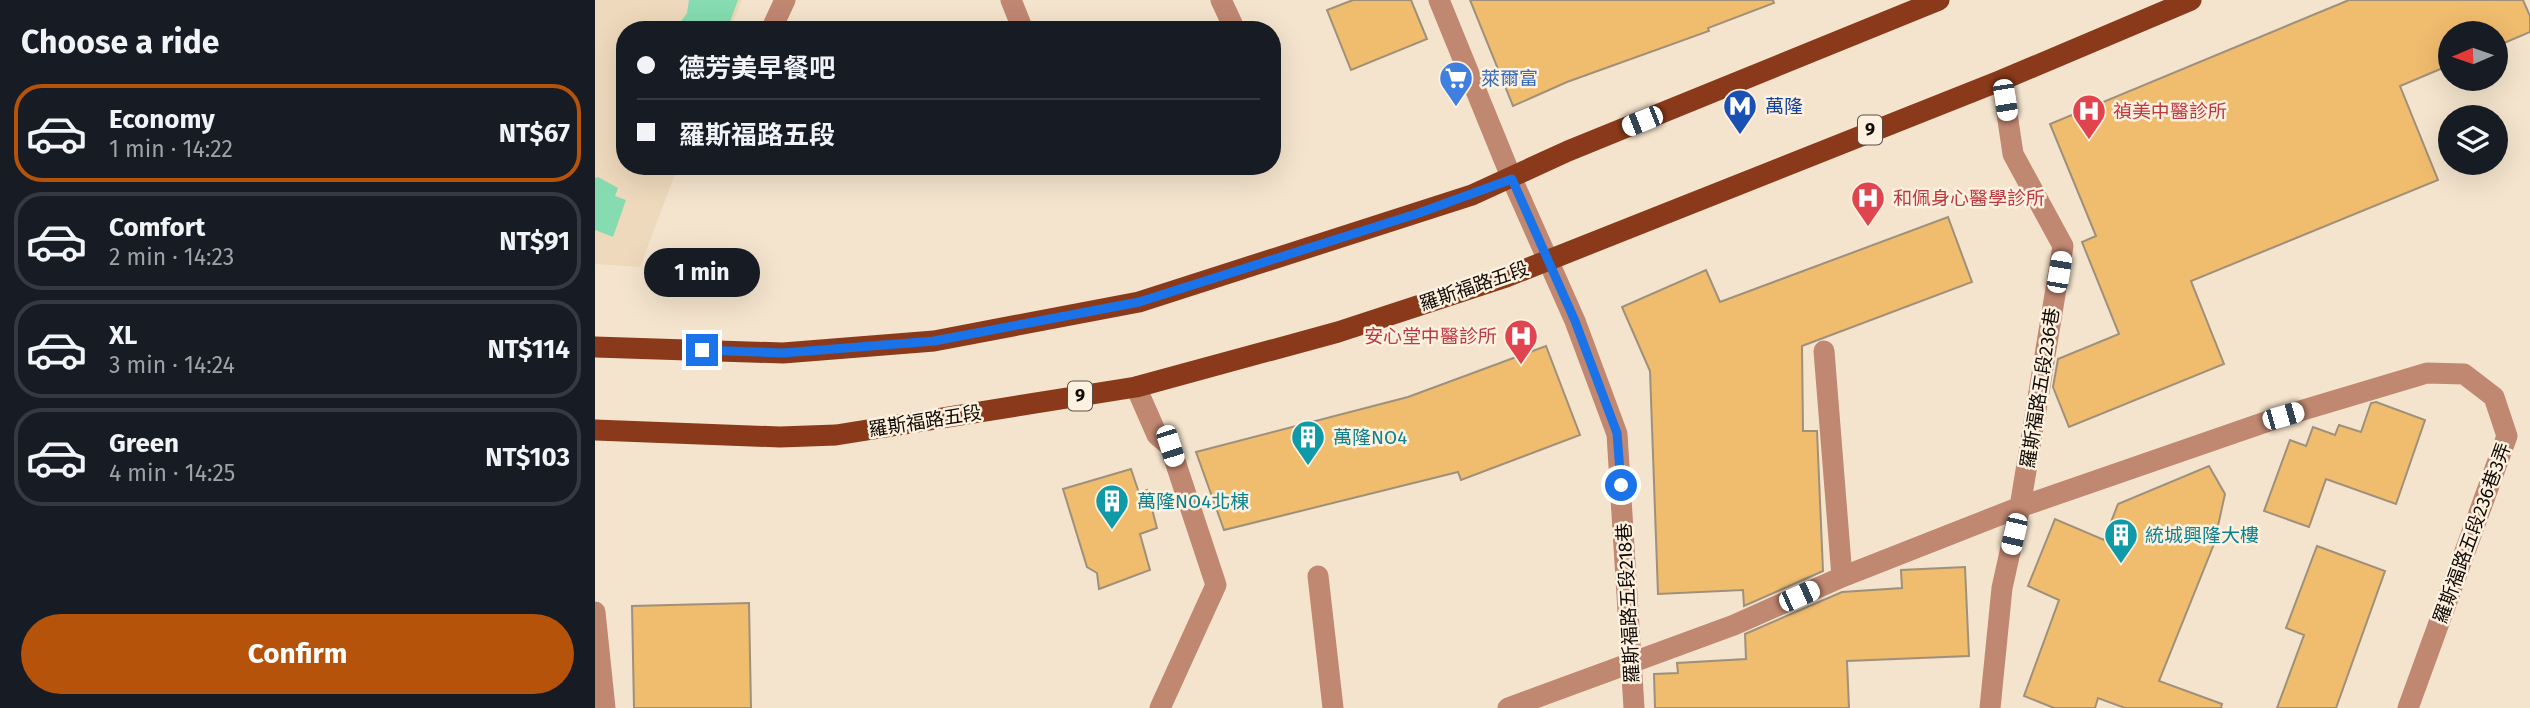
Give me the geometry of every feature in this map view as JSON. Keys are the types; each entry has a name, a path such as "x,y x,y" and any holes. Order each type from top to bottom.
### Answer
{"main road":[{"path":"595,347 783,353 934,341 1139,302 1432,209 1512,179 1568,152 1939,0"},
{"name":"羅斯福路五段","path":"595,430 780,436 837,435 1136,387 1338,332 1549,260 1798,158 2002,80 2191,0"}],"street":[{"path":"775,21 785,0"},
{"path":"1011,0 1019,21"},
{"path":"1221,0 1231,21"},
{"name":"羅斯福路五段218巷","path":"1439,0 1512,179 1549,260 1617,433 1634,708"},
{"name":"羅斯福路五段236巷","path":"1990,708 2002,589 2020,507 2063,246 2013,154 2002,80"},
{"path":"1824,351 1842,577"},
{"name":"羅斯福路五段236巷3弄","path":"1508,708 1734,625 1842,577 2020,507 2283,416 2427,373 2463,374 2494,397 2507,436 2408,708"},
{"path":"1136,387 1157,435 1170,446 1216,585 1160,708"},
{"path":"1318,576 1333,708"},
{"path":"595,612 605,708"}],"shaded area":[{"path":"595,0 742,0 734,21 616,21 616,175 675,175 640,267 595,264"}],"green space":[{"path":"689,0 738,0 730,21 681,21 687,13"},
{"path":"598,177 618,188 615,196 626,200 613,237 595,230 595,178"}],"building":[{"path":"1353,0 1411,0 1427,39 1351,70 1327,10"},
{"path":"1470,0 1773,0 1774,3 1708,28 1709,31 1567,82 1513,106"},
{"path":"2349,0 2523,0 2530,16 2530,32 2508,41 2508,21 2438,21 2438,70 2400,86 2438,180 2191,281 2224,364 2069,427 2053,387 2058,359 2119,334 2082,242 2096,236 2050,124"},
{"path":"1948,217 1972,282 1802,346 1803,431 1817,431 1823,571 1744,606 1743,590 1658,594 1650,371 1622,307 1706,270 1720,302"},
{"path":"1546,346 1580,435 1461,480 1458,472 1224,530 1196,452 1408,397"},
{"path":"2376,402 2425,420 2396,504 2326,479 2309,527 2264,511 2290,440 2306,446 2313,427 2335,435 2339,425 2361,432 2371,403"},
{"name":"統城興隆大樓","path":"2209,466 2225,494 2214,544 2159,681 2222,704 2221,708 2125,708 2098,698 2095,708 2054,708 2024,696 2059,600 2028,586 2055,519 2104,540 2118,504"},
{"name":"萬隆NO4北棟","path":"1131,469 1139,493 1147,490 1157,528 1140,534 1150,570 1099,589 1097,573 1087,567 1063,489"},
{"path":"2317,546 2385,571 2336,708 2277,708 2304,635 2286,628"},
{"path":"1965,567 1969,656 1847,661 1849,708 1655,708 1654,674 1678,673 1677,663 1746,659 1745,634 1842,592 1902,588 1901,570"},
{"path":"749,603 751,708 634,708 632,606"}],"place":[{"name":"萊爾富","path":"1456,108"},
{"name":"萬隆","path":"1740,136"},
{"name":"禎美中醫診所","path":"2089,141"},
{"name":"和佩身心醫學診所","path":"1868,228"},
{"name":"安心堂中醫診所","path":"1521,366"},
{"name":"萬隆NO4","path":"1308,467"},
{"name":"萬隆NO4北棟","path":"1112,531"},
{"name":"統城興隆大樓","path":"2121,565"}],"route":[{"path":"702,350 783,353 934,341 1139,302 1419,213 1512,179 1575,321 1617,433 1621,485"}]}
